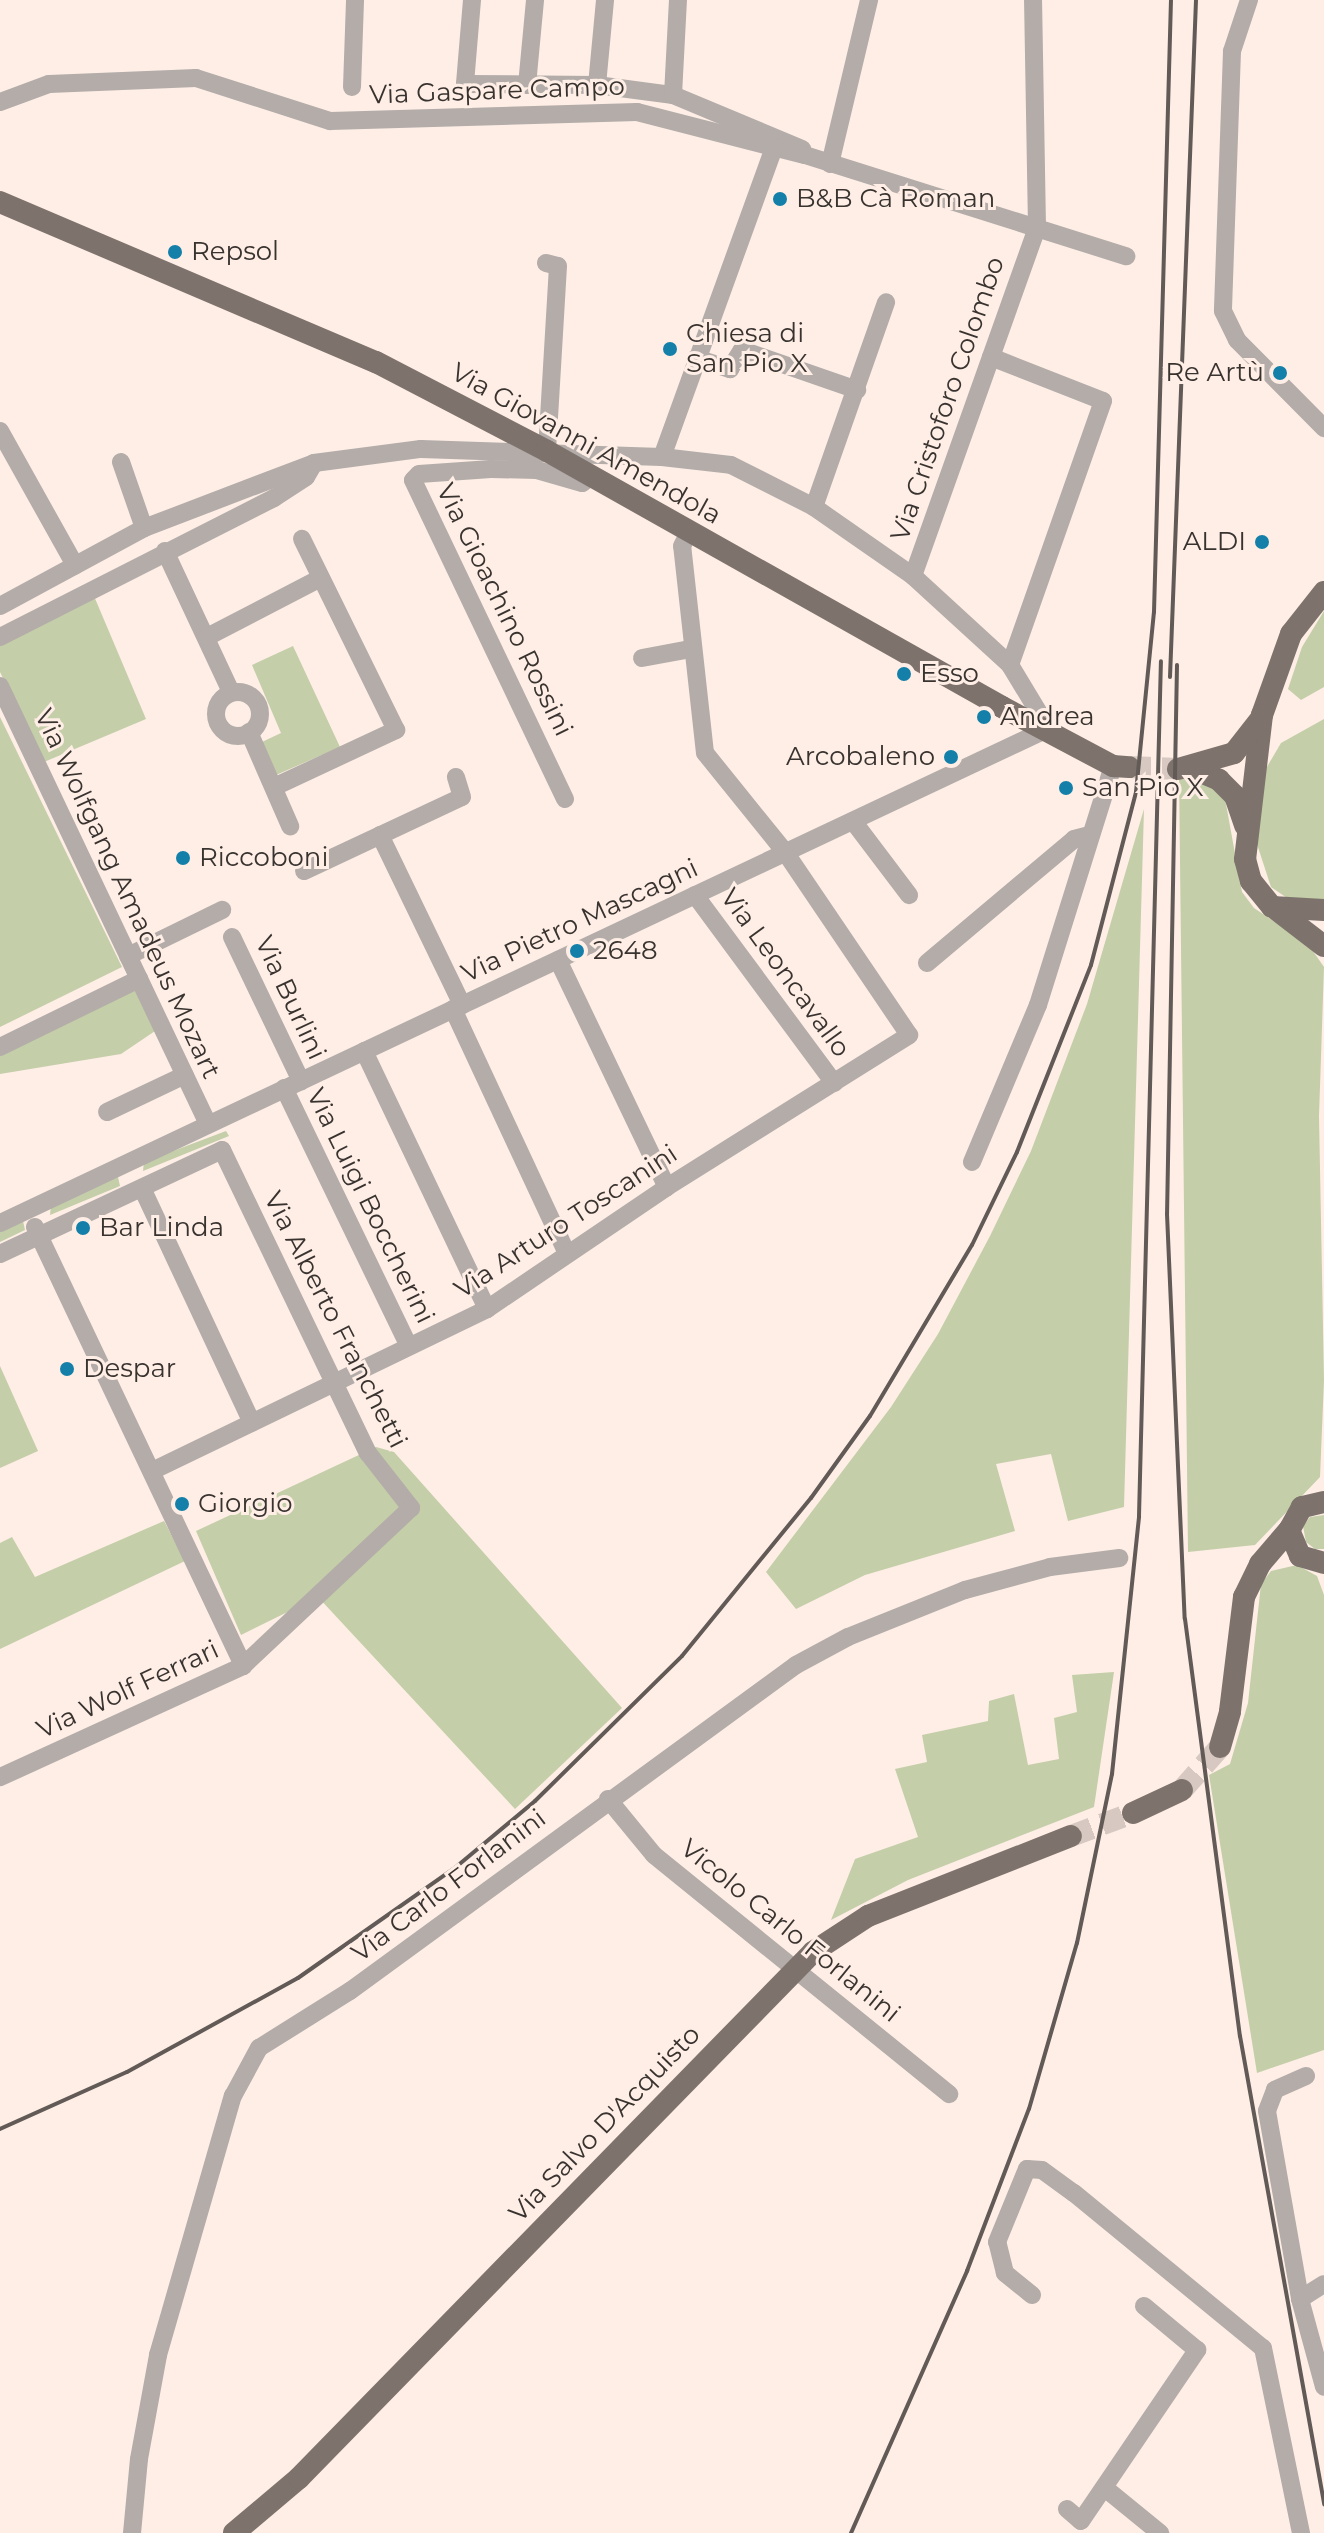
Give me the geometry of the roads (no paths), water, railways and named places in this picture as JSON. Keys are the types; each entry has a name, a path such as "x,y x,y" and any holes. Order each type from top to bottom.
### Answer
{"main road":[{"name":"Via Giovanni Amendola","path":"0,202 326,338 547,451 1045,730 1121,767"},
{"path":"1324,592 1291,634 1262,715 1245,859 1251,881 1272,907 1324,946"},
{"path":"1247,830 1235,796 1219,780 1184,768 1234,753 1262,715"},
{"path":"1272,907 1324,910"},
{"path":"1220,1747 1250,1582 1289,1530 1296,1513 1317,1502 1324,1481"},
{"path":"1289,1530 1316,1563"},
{"path":"1250,1582 1275,1563 1316,1563"},
{"path":"1133,1813 1182,1790"},
{"name":"Via Salvo D'Acquisto","path":"234,2533 299,2478 795,1968 848,1925 1071,1836"}],"street":[{"path":"352,87 355,0"},
{"path":"472,0 465,84 597,85 673,95 800,144 805,155"},
{"path":"527,85 535,0"},
{"path":"597,85 605,0"},
{"path":"673,95 678,0"},
{"path":"830,164 869,0"},
{"path":"1033,0 1037,227"},
{"path":"1249,0 1232,51 1223,311 1237,340 1324,428"},
{"name":"Via Gaspare Campo","path":"0,102 49,84 196,78 330,121 607,110 666,117 805,155 1126,256"},
{"path":"662,457 774,148"},
{"name":"Via Cristoforo Colombo","path":"1037,227 913,576 1010,665 1039,708 1045,730"},
{"path":"546,263 558,266 547,451"},
{"path":"814,507 886,302"},
{"path":"696,358 730,369 742,350 857,390"},
{"path":"991,357 1103,401 1010,665"},
{"path":"0,431 75,565"},
{"path":"0,606 144,528 314,463 421,449 547,451 662,457 731,465 814,507 913,576"},
{"path":"121,462 144,528"},
{"path":"0,637 274,498 306,477 314,463"},
{"name":"Via Gioachino Rossini","path":"565,799 413,480 419,474 491,469 537,470 582,483 591,477"},
{"path":"689,532 682,546 691,649 705,753 785,852"},
{"path":"274,787 396,730 302,539"},
{"path":"165,551 231,692"},
{"path":"207,637 321,578"},
{"path":"642,658 691,649"},
{"name":"Via Wolfgang Amadeus Mozart","path":"0,686 208,1124"},
{"path":"231,692 251,696 259,708 258,722 249,732 228,733 217,723 216,708 231,692"},
{"name":"Via Pietro Mascagni","path":"0,1223 1045,730"},
{"path":"249,732 290,826"},
{"path":"972,1162 1038,1005 1089,835 1121,767"},
{"path":"304,871 462,797 456,777"},
{"path":"853,821 909,895"},
{"path":"380,835 567,1254"},
{"path":"927,963 1074,839 1089,835"},
{"name":"Via Arturo Toscanini","path":"152,1471 332,1381 487,1309 667,1187 909,1035 785,852"},
{"name":"Via Leoncavallo","path":"695,895 834,1083"},
{"path":"128,956 222,910"},
{"name":"Via Burlini","path":"232,937 292,1085"},
{"path":"558,960 667,1187"},
{"path":"0,1047 139,979"},
{"path":"364,1051 487,1309"},
{"path":"107,1112 185,1075"},
{"name":"Via Luigi Boccherini","path":"292,1085 408,1345"},
{"name":"Via Alberto Franchetti","path":"136,1190 222,1150 368,1453 411,1508"},
{"path":"137,1158 136,1190 252,1423"},
{"path":"0,1254 136,1190"},
{"path":"28,1210 243,1666"},
{"name":"Via Wolf Ferrari","path":"0,1777 243,1666 411,1508"},
{"name":"Via Carlo Forlanini","path":"132,2533 139,2459 158,2355 229,2110 252,2058 269,2040 350,1991 784,1672 848,1637 965,1590 1050,1567 1119,1558"},
{"name":"Vicolo Carlo Forlanini","path":"608,1799 654,1855 949,2094"},
{"path":"1306,2076 1275,2090 1267,2111 1300,2299 1324,2387"},
{"path":"1032,2295 1005,2273 997,2242 1027,2169 1042,2170 1074,2193 1263,2348 1301,2533"},
{"path":"1300,2299 1324,2284"},
{"path":"1067,2509 1081,2521 1106,2489 1197,2350 1144,2306"},
{"path":"1106,2489 1160,2533"}],"tunnel":[{"path":"1129,767 1178,769"},
{"path":"1182,1790 1220,1747"},
{"path":"1071,1836 1133,1813"}],"railway":[{"path":"0,2129 127,2072 298,1978 456,1867 535,1801 682,1656 811,1498 870,1416 972,1245 1017,1152 1091,965 1136,792 1154,612 1171,0"},
{"path":"1170,677 1196,0"},
{"path":"851,2533 967,2271 1029,2109 1077,1943 1112,1774 1139,1516 1161,661"},
{"path":"1177,665 1167,1214 1185,1619 1240,2036 1324,2505"}],"place":[{"name":"B&B Cà Roman","path":"780,199"},
{"name":"Repsol","path":"175,252"},
{"name":"Chiesa di San Pio X","path":"670,349"},
{"name":"Re Artù","path":"1280,373"},
{"name":"ALDI","path":"1262,542"},
{"name":"Esso","path":"904,674"},
{"name":"Andrea","path":"984,717"},
{"name":"Arcobaleno","path":"951,757"},
{"name":"San Pio X","path":"1066,788"},
{"name":"Riccoboni","path":"183,858"},
{"name":"2648","path":"577,951"},
{"name":"Bar Linda","path":"83,1228"},
{"name":"Despar","path":"67,1369"},
{"name":"Giorgio","path":"182,1504"}]}
